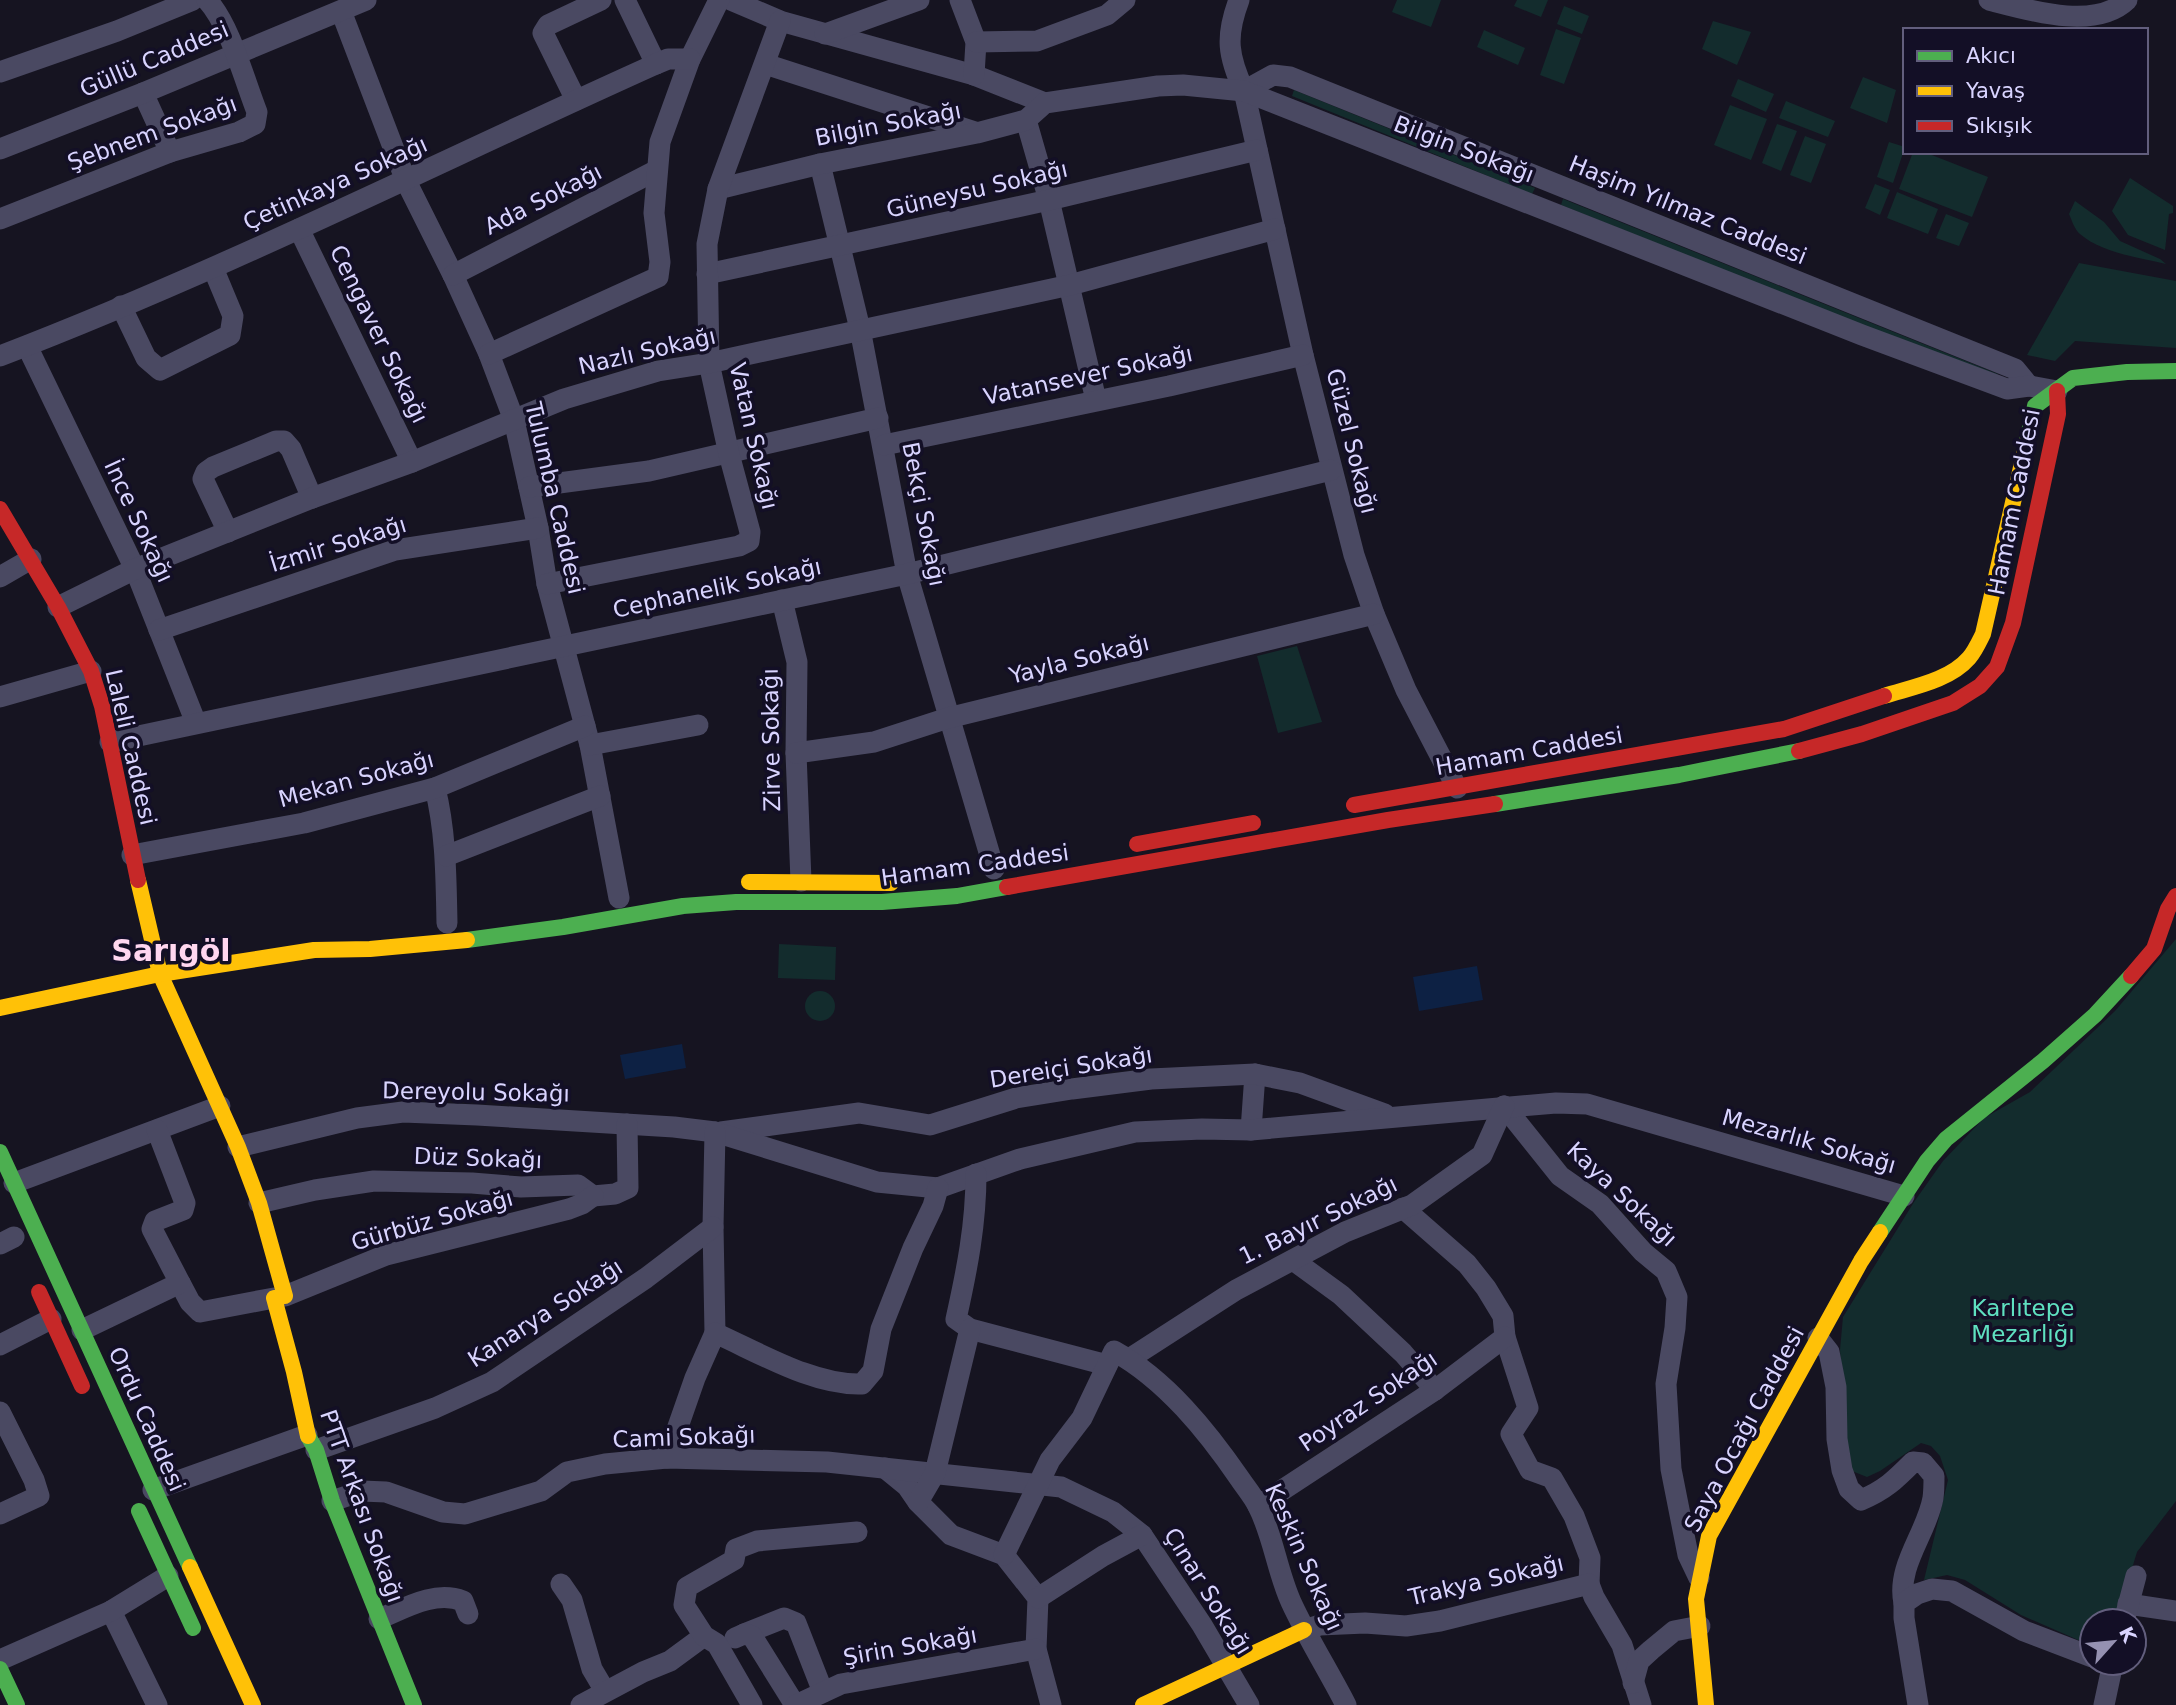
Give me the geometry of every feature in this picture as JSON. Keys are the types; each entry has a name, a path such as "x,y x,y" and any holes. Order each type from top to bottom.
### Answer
{"main road":[{"path":"2057,391 2073,378 2127,372 2176,371"},
{"name":"Hamam Caddesi","path":"1332,809 1784,729 1929,682 1960,667 1978,647 1983,634 2035,406 2057,391"},
{"name":"Hamam Caddesi","path":"4,1009 160,974 314,950 370,950 442,944 620,903 696,905 736,902 924,900 995,874 1597,789 1777,757 1861,734 1953,703 1980,686 1997,667 2013,623 2058,414 2057,391"},
{"name":"Laleli Caddesi","path":"0,509 58,607 91,671 110,742 132,855 160,974"},
{"path":"1514,777 1520,800"},
{"path":"1457,788 1463,809"},
{"path":"1117,847 1266,821"},
{"name":"Hamam Caddesi","path":"739,882 911,884"},
{"name":"Mezarlık Sokağı","path":"1904,1196 1927,1161 1946,1139 1971,1116 2043,1061 2095,1015 2129,978 2154,948 2168,909 2176,897"},
{"path":"526,916 552,912"},
{"name":"Hamam Caddesi","path":"314,950 360,934 400,930"},
{"name":"PTT Arkası Sokağı","path":"160,974 238,1147 259,1203 311,1443 415,1705"},
{"name":"Ordu Caddesi","path":"0,1152 253,1705"},
{"name":"Saya Ocağı Caddesi","path":"1706,1705 1696,1599 1709,1536 1861,1261 1904,1196"},
{"name":"Ordu Caddesi","path":"30,1272 90,1404"},
{"name":"Ordu Caddesi","path":"134,1500 201,1646"},
{"path":"1143,1705 1304,1630"},
{"path":"0,1669 17,1705"}],"street":[{"path":"0,72 117,31 193,0"},
{"path":"207,0 224,27 234,54"},
{"name":"Güllü Caddesi","path":"0,149 366,0"},
{"path":"576,100 543,33 548,24 601,0"},
{"path":"625,0 656,64"},
{"path":"489,354 658,277 660,262 654,213 660,142 690,59 719,0"},
{"path":"731,0 780,21 974,75 1045,103"},
{"path":"825,34 919,0"},
{"path":"960,0 976,42 974,75"},
{"path":"976,42 1037,41 1107,15 1125,0"},
{"name":"Güzel Sokağı","path":"1238,0 1228,46 1231,64 1244,91 1303,355 1354,555 1374,614 1406,690 1457,788"},
{"path":"1989,0 2025,9 2075,16 2118,13"},
{"name":"Tulumba Caddesi","path":"341,11 406,181 489,354 514,420 538,528 547,584 587,735 620,903"},
{"name":"Vatan Sokağı","path":"547,584 739,546 749,541 750,532 709,363 707,244 718,189 780,21"},
{"name":"Şebnem Sokağı","path":"0,219 170,152 239,132 255,124 257,112 234,54"},
{"name":"Çetinkaya Sokağı","path":"0,356 213,268 656,64 668,59 690,59"},
{"path":"765,64 977,133"},
{"name":"Haşim Yılmaz Caddesi","path":"1244,91 1273,75 1290,77 2015,369 2029,386"},
{"name":"Bilgin Sokağı","path":"718,189 820,164 977,133 1026,120 1045,103 1158,86 1183,85 1244,91 1862,335 2007,389 2029,386 2057,391"},
{"path":"143,93 170,152"},
{"path":"1026,120 1049,200 1096,400"},
{"name":"Güneysu Sokağı","path":"707,274 1049,200 1257,150"},
{"name":"Bekçi Sokağı","path":"820,164 860,329 907,574 995,874"},
{"name":"Ada Sokağı","path":"453,275 657,170"},
{"path":"1545,208 1554,184"},
{"name":"Cengaver Sokağı","path":"299,229 412,462"},
{"name":"Nazlı Sokağı","path":"58,607 135,569 312,498 412,462 565,399 658,371 709,363 1070,285 1275,229"},
{"path":"121,306 146,358 160,370 230,335 233,316 213,268"},
{"name":"İnce Sokağı","path":"27,346 135,569 196,723"},
{"name":"Vatansever Sokağı","path":"884,445 1303,355"},
{"path":"529,487 649,471 878,418"},
{"path":"228,532 203,479 206,472 276,441 284,442 291,449 312,498"},
{"name":"Cephanelik Sokağı","path":"110,742 907,574 1331,470"},
{"name":"İzmir Sokağı","path":"159,630 395,550 538,528"},
{"path":"0,577 31,559"},
{"name":"Zirve Sokağı","path":"782,600 797,662 796,753 801,881"},
{"name":"Yayla Sokağı","path":"796,753 874,743 948,718 1374,614"},
{"path":"0,697 91,671"},
{"name":"Mekan Sokağı","path":"132,855 304,823 435,788 587,735 698,725"},
{"path":"435,788 446,856 447,923"},
{"path":"446,856 600,796"},
{"path":"1251,1130 1255,1074"},
{"name":"Dereiçi Sokağı","path":"715,1132 859,1113 930,1125 1016,1098 1060,1091 1151,1079 1255,1074 1300,1083 1392,1117"},
{"name":"Mezarlık Sokağı","path":"938,1188 1020,1159 1135,1132 1251,1130 1556,1103 1587,1104 1904,1196"},
{"path":"13,1183 220,1106"},
{"name":"1. Bayır Sokağı","path":"1117,1358 1345,1232 1412,1205 1482,1155 1504,1106"},
{"name":"Kaya Sokağı","path":"1504,1106 1560,1176 1600,1205 1643,1252 1667,1271 1677,1297 1666,1384 1671,1469 1688,1555 1699,1578"},
{"name":"Dereyolu Sokağı","path":"238,1147 357,1118 402,1112 627,1124 715,1132"},
{"path":"593,1196 615,1194 628,1188 627,1124"},
{"path":"157,1130 185,1203 183,1210 155,1222 152,1229 190,1302 200,1312 279,1297"},
{"path":"667,1458 695,1378 715,1333 715,1132 877,1182 938,1188 933,1206 881,1329 873,1371 862,1384 841,1384 789,1366 715,1333"},
{"path":"976,1174 976,1213 970,1261 956,1319 970,1329 1117,1358 1083,1418 1050,1460 1003,1555"},
{"name":"Düz Sokağı","path":"259,1203 315,1190 374,1181 520,1187 578,1185 593,1196"},
{"name":"Gürbüz Sokağı","path":"279,1297 386,1255 569,1209 593,1196"},
{"path":"1403,1208 1467,1264 1503,1316 1505,1337 1528,1408 1511,1434 1530,1470 1552,1478 1574,1516 1590,1558 1589,1584"},
{"name":"Kanarya Sokağı","path":"153,1490 435,1408 492,1382 636,1285 713,1227"},
{"path":"1293,1260 1341,1295 1403,1353 1436,1390"},
{"path":"82,1330 180,1283"},
{"path":"0,1345 51,1319"},
{"path":"918,1502 935,1473 970,1329"},
{"name":"Poyraz Sokağı","path":"1258,1506 1436,1390 1505,1337"},
{"path":"1818,1338 1829,1352 1836,1387 1837,1439 1842,1470 1849,1489 1861,1500 1890,1486 1913,1462 1923,1463 1934,1476 1933,1497 1901,1590 1919,1705"},
{"name":"Keskin Sokağı","path":"1117,1358 1167,1392 1215,1443 1258,1506 1289,1597 1304,1630 1322,1657 1346,1705"},
{"path":"0,1412 40,1496 0,1514"},
{"name":"Cami Sokağı","path":"332,1501 362,1491 386,1492 443,1512 465,1514 541,1491 567,1472 605,1464 667,1458 827,1462 1037,1484"},
{"path":"885,1468 907,1486 918,1502 951,1535 1003,1555 1038,1598 1036,1649 1051,1705"},
{"name":"Çınar Sokağı","path":"1037,1484 1061,1487 1113,1513 1142,1535 1202,1625 1249,1705"},
{"path":"752,1705 684,1605 687,1587 734,1560 736,1549 768,1539 857,1532"},
{"path":"1038,1598 1142,1535"},
{"path":"0,1660 111,1611 168,1576"},
{"path":"2128,1607 2137,1576"},
{"path":"561,1584 572,1600 592,1669 605,1692"},
{"name":"Trakya Sokağı","path":"1304,1630 1320,1625 1365,1623 1406,1626 1589,1584 1622,1645 1641,1705"},
{"path":"1904,1603 1917,1594 1932,1589 1951,1591 2024,1631 2078,1652"},
{"path":"379,1619 418,1602 450,1596 463,1601 468,1614"},
{"path":"111,1611 158,1705"},
{"path":"2148,1612 2176,1611"},
{"path":"581,1705 710,1640 744,1634 784,1618 796,1623 824,1692"},
{"path":"1627,1705 1639,1661 1674,1631 1700,1626"},
{"path":"744,1634 752,1636 795,1705"},
{"name":"Şirin Sokağı","path":"795,1705 841,1684 1036,1649"},
{"path":"2104,1705 2109,1677"}],"green space":[{"path":"1397,0 1441,0 1431,27 1392,12"},
{"path":"1517,0 1548,0 1541,17 1514,6"},
{"path":"1564,6 1589,16 1582,34 1557,24"},
{"path":"1713,21 1751,32 1737,65 1702,49"},
{"path":"1556,29 1581,38 1564,84 1540,75"},
{"path":"1484,30 1525,48 1518,65 1477,47"},
{"path":"1863,77 1896,90 1887,123 1850,108"},
{"path":"1738,79 1774,94 1766,112 1731,96"},
{"path":"1294,90 1535,188 1532,194 1292,96"},
{"path":"1786,101 1835,121 1828,137 1779,118"},
{"path":"1730,105 1767,119 1751,160 1714,145"},
{"path":"1777,124 1797,131 1781,171 1762,163"},
{"path":"1805,136 1826,144 1811,183 1790,175"},
{"path":"1889,142 1903,146 1893,183 1877,177"},
{"path":"1912,154 1929,154 1988,177 1972,217 1899,189"},
{"path":"2130,178 2173,206 2173,213 2169,214 2165,250 2128,235 2112,211"},
{"path":"1875,184 1890,190 1880,215 1865,208"},
{"path":"1897,192 1938,209 1928,234 1887,218"},
{"path":"1563,199 1998,374 1996,379 1561,205"},
{"path":"2075,201 2104,222 2120,241 2166,264 2120,254 2099,246 2080,234 2069,214"},
{"path":"1946,214 1969,223 1959,246 1936,238"},
{"path":"2079,263 2176,281 2176,348 2075,341 2055,361 2027,355"},
{"path":"1297,646 1322,722 1278,733 1257,656"},
{"name":"Karlıtepe Mezarlığı","path":"2176,939 2176,1501 2137,1552 2120,1607 2078,1607 2078,1640 2021,1615 1965,1580 1947,1575 1924,1580 1948,1480 1940,1456 1931,1446 1921,1443 1867,1477 1852,1471 1843,1446 1840,1350 1843,1317 1914,1202 1943,1161 1984,1118 2030,1092 2115,1011"},
{"path":"779,944 836,947 835,980 778,978"},
{"path":"820,991 831,995 835,1006 831,1017 820,1021 809,1017 805,1006 809,995"}],"water":[{"path":"1477,966 1483,1000 1419,1011 1413,977"},
{"path":"682,1044 686,1068 625,1079 620,1055"}],"traffic: fast":[{"path":"2027,441 2035,406 2073,378 2127,372 2176,371"},
{"path":"1495,804 1679,775 1799,751"},
{"path":"467,940 683,906 736,902 882,902 957,896 1007,887"},
{"path":"1880,1232 1927,1161 1946,1139 2043,1061 2095,1015 2131,976"},
{"path":"0,1152 190,1567"},
{"path":"308,1436 316,1450 332,1501 414,1705"},
{"path":"139,1511 193,1628"},
{"path":"0,1669 17,1705"}],"traffic: slow":[{"path":"1884,696 1941,678 1961,666 1977,646 1983,634 2027,441"},
{"path":"138,880 160,974 238,1147 259,1203 285,1296 274,1298 308,1436"},
{"path":"749,882 891,883"},
{"path":"0,1008 160,974 314,950 370,949 467,940"},
{"path":"1706,1705 1696,1599 1709,1536 1861,1261 1880,1232"},
{"path":"190,1567 253,1705"},
{"path":"1143,1705 1304,1630"}],"traffic: jam":[{"path":"1799,751 1862,734 1953,703 1980,686 1997,667 2013,623 2058,414 2057,391"},
{"path":"0,509 58,607 91,671 102,706 138,880"},
{"path":"1354,805 1784,729 1884,696"},
{"path":"1007,887 1388,820 1495,804"},
{"path":"1137,844 1253,823"},
{"path":"2131,976 2154,949 2168,909 2176,896"},
{"path":"39,1292 82,1386"}],"district":[{"name":"Sarıgöl","path":"171,951"}]}
